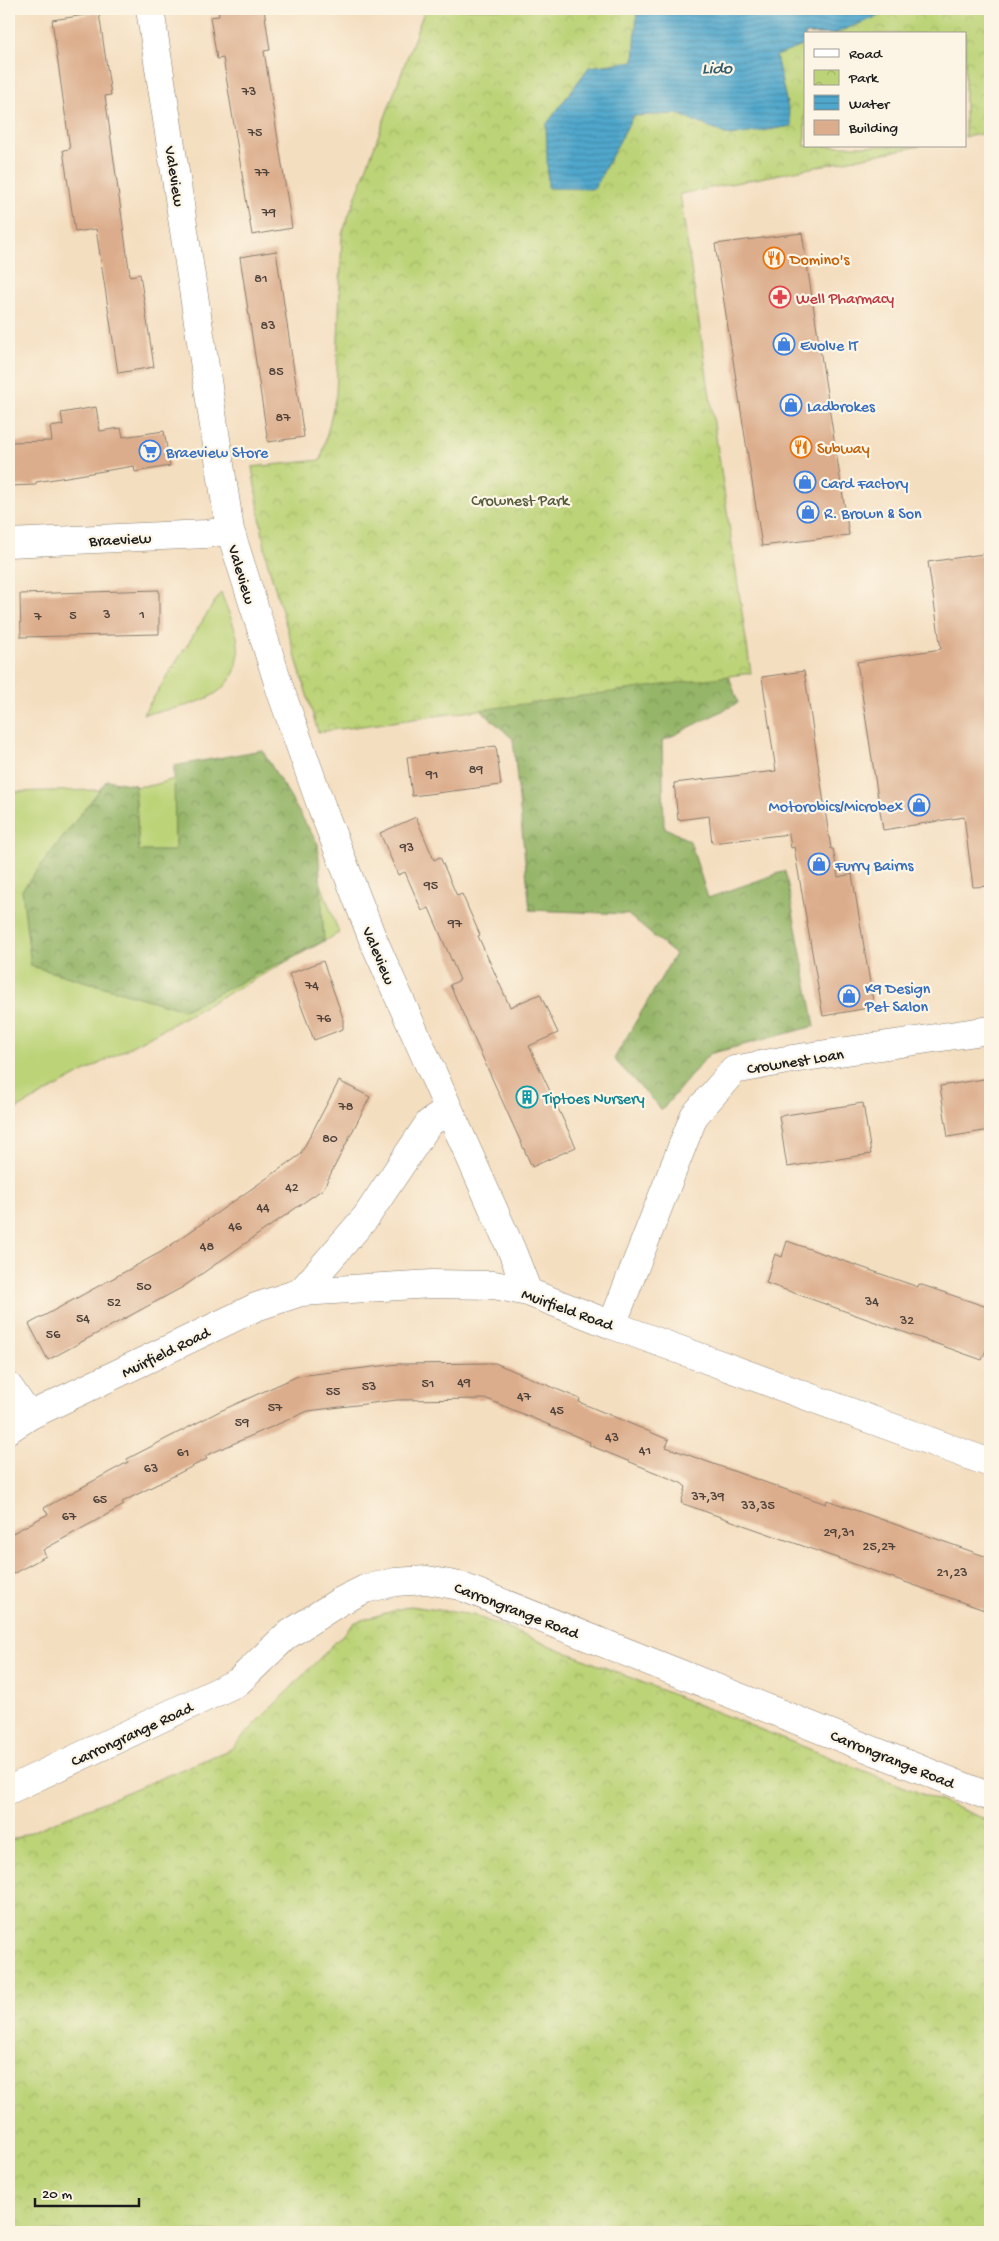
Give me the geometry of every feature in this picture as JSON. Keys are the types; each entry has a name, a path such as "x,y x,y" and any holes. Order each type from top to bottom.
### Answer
{"street":[{"name":"Valeview","path":"150,9 230,530 281,692 322,808 372,937 512,1251 528,1292"},
{"name":"Braeview","path":"9,543 206,534 230,530"},
{"name":"Crownest Loan","path":"612,1325 694,1116 734,1070 792,1059 990,1030"},
{"path":"301,1292 366,1217 429,1123 448,1110"},
{"name":"Muirfield Road","path":"9,1387 19,1423 256,1307 301,1292 432,1284 494,1285 528,1292 612,1325 990,1463"},
{"name":"Carrongrange Road","path":"9,1790 238,1682 286,1636 339,1602 365,1589 395,1582 427,1580 460,1586 990,1797"}],"green space":[{"name":"Crownest Park","path":"425,9 990,9 990,132 966,137 966,32 804,32 804,148 910,148 680,194 751,673 318,732 267,561 252,467 321,460 336,395 342,234"},
{"path":"221,592 238,643 237,662 231,678 221,689 208,698 193,704 143,714"},
{"path":"716,637 738,703 662,741 664,827 690,841 708,898 785,871 815,1026 709,1054 662,1110 614,1059 675,954 627,914 530,910 513,739 482,711 514,663"},
{"path":"262,750 318,844 324,941 184,1010 31,966 22,890 107,780 135,785 139,851 175,851 174,766"},
{"path":"240,759 267,767 285,787 339,933 9,1113 9,792 99,790 154,785"},
{"path":"410,1606 473,1615 990,1821 990,2232 9,2232 9,1841 231,1749 355,1622"}],"water":[{"name":"Lido","path":"637,9 897,9 838,32 804,32 804,45 776,56 792,126 730,136 678,114 633,116 594,189 548,188 546,125 589,67 634,61"}],"building":[{"path":"218,9 264,9 270,50 264,51 292,228 252,235 223,58 217,59 210,17 219,16"},
{"path":"99,13 111,95 105,96 130,276 140,274 154,367 118,373 96,229 75,232 63,150 70,149 52,20"},
{"path":"802,233 849,535 762,546 715,244"},
{"path":"276,251 304,437 268,442 240,257"},
{"path":"96,407 100,431 121,428 123,437 164,431 170,466 135,472 134,466 36,482 36,485 9,486 9,442 52,441 50,427 63,425 61,413"},
{"path":"990,553 990,886 973,887 964,817 883,830 857,662 941,649 928,562"},
{"path":"159,590 159,634 21,637 20,594"},
{"path":"804,671 831,849 833,849 838,877 852,874 874,1007 823,1016 794,847 791,848 789,834 712,843 709,816 678,820 674,783 776,771 762,677"},
{"path":"496,746 501,785 412,796 407,757"},
{"name":"Tiptoes Nursery","path":"416,817 434,860 440,857 457,896 462,894 480,935 478,936 510,1007 540,994 558,1033 529,1046 576,1147 532,1167 450,985 460,980 429,908 422,911 405,872 398,875 380,833"},
{"path":"323,961 343,1018 343,1029 314,1040 289,974"},
{"path":"990,1078 990,1130 948,1137 940,1086"},
{"path":"339,1081 370,1097 323,1189 183,1287 48,1360 29,1324 161,1252 300,1155"},
{"path":"863,1103 871,1154 787,1167 779,1116"},
{"path":"787,1241 918,1287 919,1284 990,1308 990,1339 982,1360 766,1283 775,1254 782,1257"},
{"path":"495,1363 580,1399 579,1402 669,1440 666,1447 826,1504 827,1500 990,1558 990,1612 681,1503 686,1487 681,1483 589,1445 590,1442 487,1399 397,1400 308,1411 205,1456 207,1459 122,1502 124,1505 43,1550 46,1556 9,1576 9,1535 48,1514 44,1508 128,1462 127,1459 218,1412 298,1376 398,1364"}],"place":[{"name":"Domino's","path":"774,258"},
{"name":"Well Pharmacy","path":"780,297"},
{"name":"Evolve IT","path":"784,344"},
{"name":"Ladbrokes","path":"791,405"},
{"name":"Subway","path":"801,447"},
{"name":"Braeview Store","path":"150,451"},
{"name":"Card Factory","path":"805,482"},
{"name":"R. Brown & Son","path":"808,512"},
{"name":"Motorobics/Microbex","path":"919,805"},
{"name":"Furry Bairns","path":"819,864"},
{"name":"K9 Design Pet Salon","path":"849,996"},
{"name":"Tiptoes Nursery","path":"527,1097"}]}
